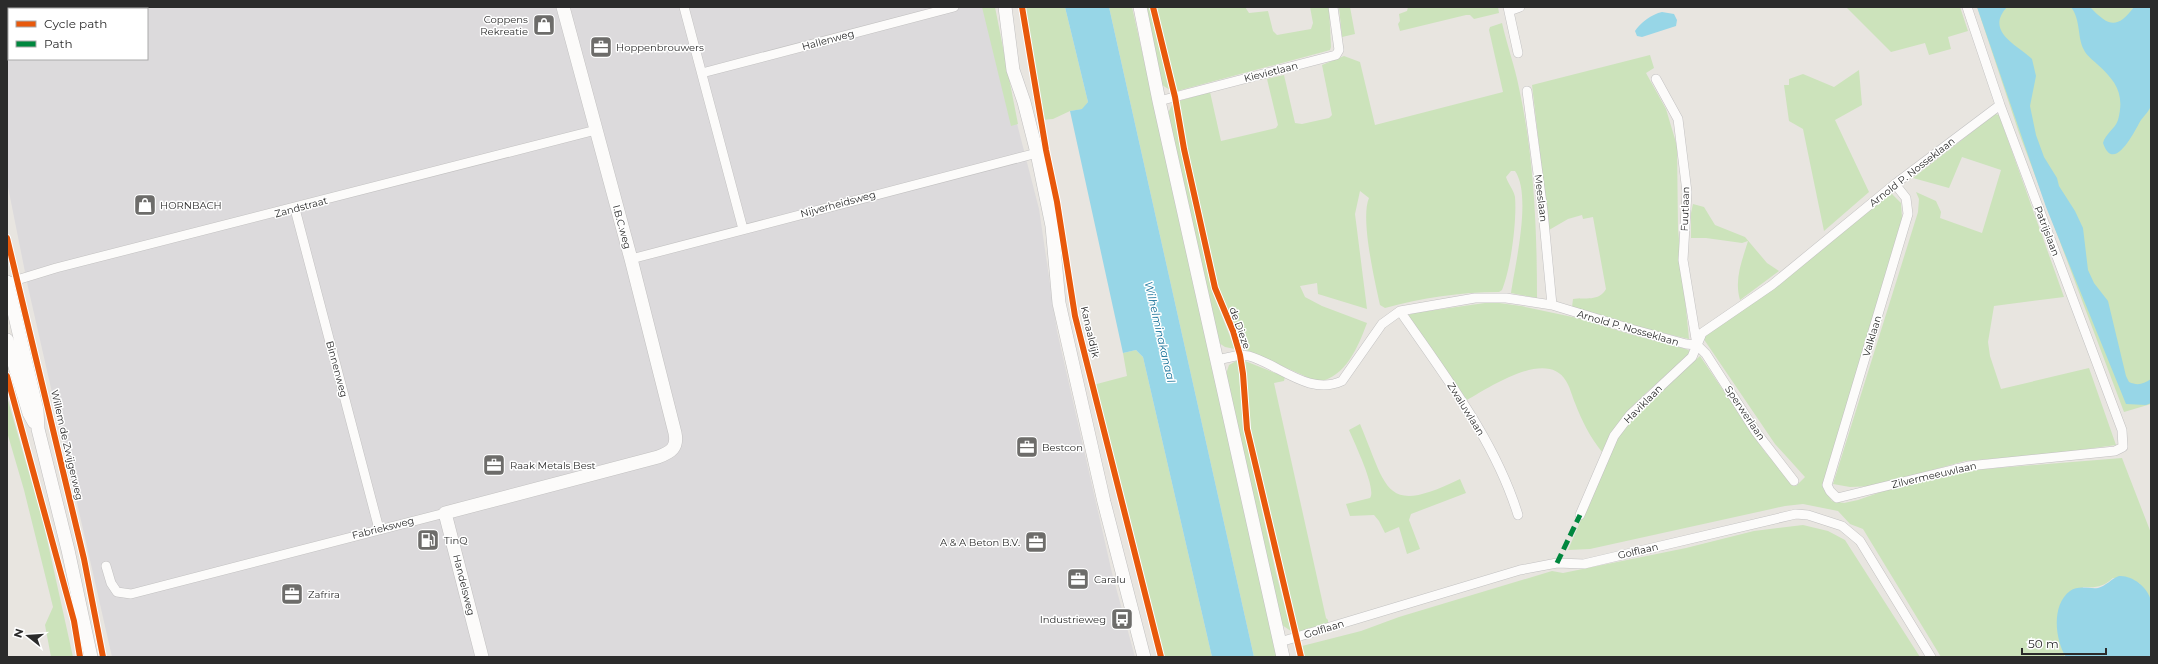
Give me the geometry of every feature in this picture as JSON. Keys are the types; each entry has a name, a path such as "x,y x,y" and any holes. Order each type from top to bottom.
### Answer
{"street":[{"name":"I.B.C.weg","path":"563,7 631,259 675,433 675,448"},
{"path":"684,7 743,229"},
{"name":"Hallenweg","path":"702,73 954,7"},
{"path":"1005,7 1013,70 1024,102 1037,153 1052,226 1059,303 1104,502 1144,657"},
{"path":"1140,7 1159,101 1283,657"},
{"name":"Kievietlaan","path":"1159,101 1336,55 1339,50 1333,7"},
{"path":"1518,53 1508,9 1520,7"},
{"name":"Patrijslaan","path":"1967,7 2000,105 2122,430 2123,447 2115,451"},
{"name":"Fuutlaan","path":"1656,79 1678,119 1687,192 1683,260 1697,345"},
{"name":"Meeslaan","path":"1527,91 1543,211 1552,306"},
{"name":"Arnold P. Nosseklaan","path":"1217,360 1240,355 1249,356 1311,385 1332,386 1342,381 1382,324 1400,311 1475,298 1506,298 1552,306 1672,341 1697,345 1702,333 1772,285 1895,184 2000,105"},
{"name":"Zandstraat","path":"7,283 56,268 596,130"},
{"name":"Nijverheidsweg","path":"631,259 1037,153"},
{"name":"Valklaan","path":"1830,491 1827,485 1908,214 1906,198 1895,184"},
{"name":"Binnenweg","path":"295,208 380,528"},
{"path":"7,283 37,410 38,429 68,550 91,657"},
{"name":"Zwaluwlaan","path":"1400,311 1481,433 1512,496 1518,515"},
{"path":"7,340 28,413 38,429"},
{"name":"Sperwerlaan","path":"1697,345 1706,354 1756,432 1794,481"},
{"name":"Haviklaan","path":"1580,515 1614,436 1630,415 1692,357 1697,345"},
{"name":"Fabrieksweg","path":"106,566 111,583 118,592 132,594 380,528 445,513 658,457 675,448"},
{"name":"Zilvermeeuwlaan","path":"1830,491 1837,498 1968,466 2115,451"},
{"name":"Handelsweg","path":"445,513 482,657"},
{"name":"Golflaan","path":"1280,642 1520,570 1557,563 1584,564 1796,514 1813,516 1842,526 1860,541 1931,657"}],"shaded area":[{"path":"987,7 1039,209 1057,331 1112,573 1135,657 112,657 28,287 7,182 7,26 8,18 8,60 148,60 148,8 10,8"}],"green space":[{"path":"982,7 995,7 1018,124 1011,126"},
{"path":"1023,7 1065,7 1088,102 1083,109 1070,111 1053,119 1042,120"},
{"path":"1109,7 1132,7 1278,657 1254,657"},
{"path":"1144,7 1149,7 1170,90 1162,85"},
{"path":"1156,7 1245,7 1249,13 1268,11 1273,31 1277,35 1311,29 1313,23 1310,7 1329,7 1331,47 1330,50 1323,52 1177,91"},
{"path":"1339,7 1350,7 1355,34 1342,37"},
{"path":"1408,7 1498,7 1499,13 1474,19 1470,15 1466,15 1400,31 1398,24 1400,21 1399,14 1407,11"},
{"path":"1846,7 1960,7 1968,31 1948,37 1951,49 1929,55 1925,43 1891,52"},
{"path":"1977,7 2151,7 2151,404 2124,412 2019,133"},
{"path":"1502,23 1517,80 1528,140 1534,193 1537,298 1511,293 1519,248 1522,213 1520,182 1515,171 1511,171 1506,177 1515,197 1515,218 1511,257 1502,290 1499,292 1441,296 1385,308 1380,305 1369,250 1366,220 1369,198 1360,191 1355,214 1367,309 1318,294 1317,283 1300,286 1305,297 1322,306 1367,323 1350,360 1336,374 1328,379 1318,382 1242,348 1219,289 1187,147 1179,101 1210,92 1221,141 1276,128 1278,125 1267,79 1284,75 1295,123 1302,124 1329,118 1332,115 1322,65 1344,56 1360,62 1375,125 1503,92 1489,30 1490,27"},
{"path":"1650,55 1654,68 1646,73 1666,109 1677,146 1678,229 1689,339 1645,329 1572,307 1573,299 1600,296 1606,289 1593,217 1583,219 1582,215 1568,219 1549,230 1532,85"},
{"path":"1859,70 1862,105 1835,120 1869,192 1824,231 1803,129 1789,121 1784,85 1789,85 1789,79 1803,74 1834,87"},
{"path":"1173,103 1181,151 1212,291 1235,349 1225,347 1219,343 1168,113"},
{"path":"1995,114 1999,115 2064,297 1994,306 1988,342 1990,356 2001,389 2089,368 2116,445 2050,454 1965,461 1874,486 1850,487 1833,484 1918,212 1919,199 1916,192 1936,201 1941,212 1940,218 1982,233 2001,170 1962,157 1949,188 1913,178"},
{"path":"1892,194 1901,203 1902,218 1824,481 1825,491 1832,501 1844,503 1858,500 1901,485 1961,471 2122,458 2151,533 2151,601 2139,583 2113,578 2099,586 2083,587 2064,655 2066,657 1941,657 1863,529 1850,524 1838,511 1803,504 1785,506 1590,549 1568,550 1617,437 1635,415 1700,356 1765,452 1796,486 1805,477 1775,444 1703,338 1883,195"},
{"path":"1693,204 1704,207 1715,225 1745,237 1767,263 1779,271 1740,300 1738,292 1738,277 1748,241 1742,243 1706,238 1691,238 1691,213"},
{"path":"1492,302 1521,306 1582,319 1692,352 1641,398 1630,410 1609,437 1602,452 1583,422 1566,381 1557,372 1546,368 1532,369 1503,380 1467,400 1409,318 1409,315 1414,313"},
{"path":"1136,350 1143,357 1212,657 1164,657 1127,506 1093,385 1127,376 1123,353"},
{"path":"1238,360 1243,427 1276,573 1291,631 1282,625 1226,374 1229,365"},
{"path":"1245,361 1285,377 1284,381 1274,383 1326,618 1328,620 1328,623 1299,632 1280,559 1251,430"},
{"path":"7,397 43,521 73,657 51,657 45,625 53,607 24,490 7,432"},
{"path":"1360,424 1377,466 1384,480 1392,490 1402,495 1416,495 1435,490 1460,479 1466,493 1411,514 1409,520 1420,549 1407,554 1399,527 1385,533 1374,515 1350,516 1346,504 1370,498 1371,493 1368,476 1349,430"},
{"path":"1803,525 1828,531 1845,540 1920,657 1304,657 1302,646 1361,631 1399,617 1552,571 1563,573 1686,548 1754,531"}],"water":[{"name":"Wilhelminakanaal","path":"1065,7 1109,7 1254,657 1212,657 1143,357 1136,350 1123,353 1070,111 1082,109 1088,102"},
{"path":"1977,7 2007,7 2001,16 1999,24 2001,31 2006,38 2032,59 2036,76 2030,106 2036,135 2044,157 2057,178 2059,186 2075,211 2083,228 2088,270 2094,283 2108,301 2126,376 2129,382 2135,384 2143,383 2151,379 2151,403 2146,405 2126,404 2046,207"},
{"path":"2071,7 2090,7 2102,18 2112,23 2122,19 2134,7 2151,7 2151,105 2124,147 2113,154 2108,152 2103,143 2118,120 2120,111 2119,95 2114,82 2084,50 2080,40 2078,23"},
{"path":"1662,12 1674,14 1677,20 1676,26 1642,37 1637,36 1635,31 1640,25 1650,17"},
{"path":"2119,576 2124,576 2139,583 2147,591 2151,601 2151,657 2066,657 2062,650 2057,632 2057,614 2064,597 2073,589 2098,588 2104,586"}],"marked path":[{"path":"1557,563 1580,515"}],"cycle path":[{"name":"Kanaaldijk","path":"1022,7 1046,150 1057,202 1075,316 1161,657"},
{"name":"de Dieze","path":"1153,7 1175,97 1184,149 1215,288 1233,331 1240,355 1247,429 1301,657"},
{"name":"Willem de Zwijgerweg","path":"7,238 84,559 103,657"},
{"path":"7,376 74,621 80,657"}],"place":[{"name":"Coppens Rekreatie","path":"544,25"},
{"name":"Hoppenbrouwers","path":"601,47"},
{"name":"HORNBACH","path":"145,205"},
{"name":"Bestcon","path":"1027,447"},
{"name":"Raak Metals Best","path":"494,465"},
{"name":"TinQ","path":"428,540"},
{"name":"A & A Beton B.V.","path":"1036,542"},
{"name":"Caralu","path":"1078,579"},
{"name":"Zafrira","path":"292,594"},
{"name":"Industrieweg","path":"1122,619"}]}
